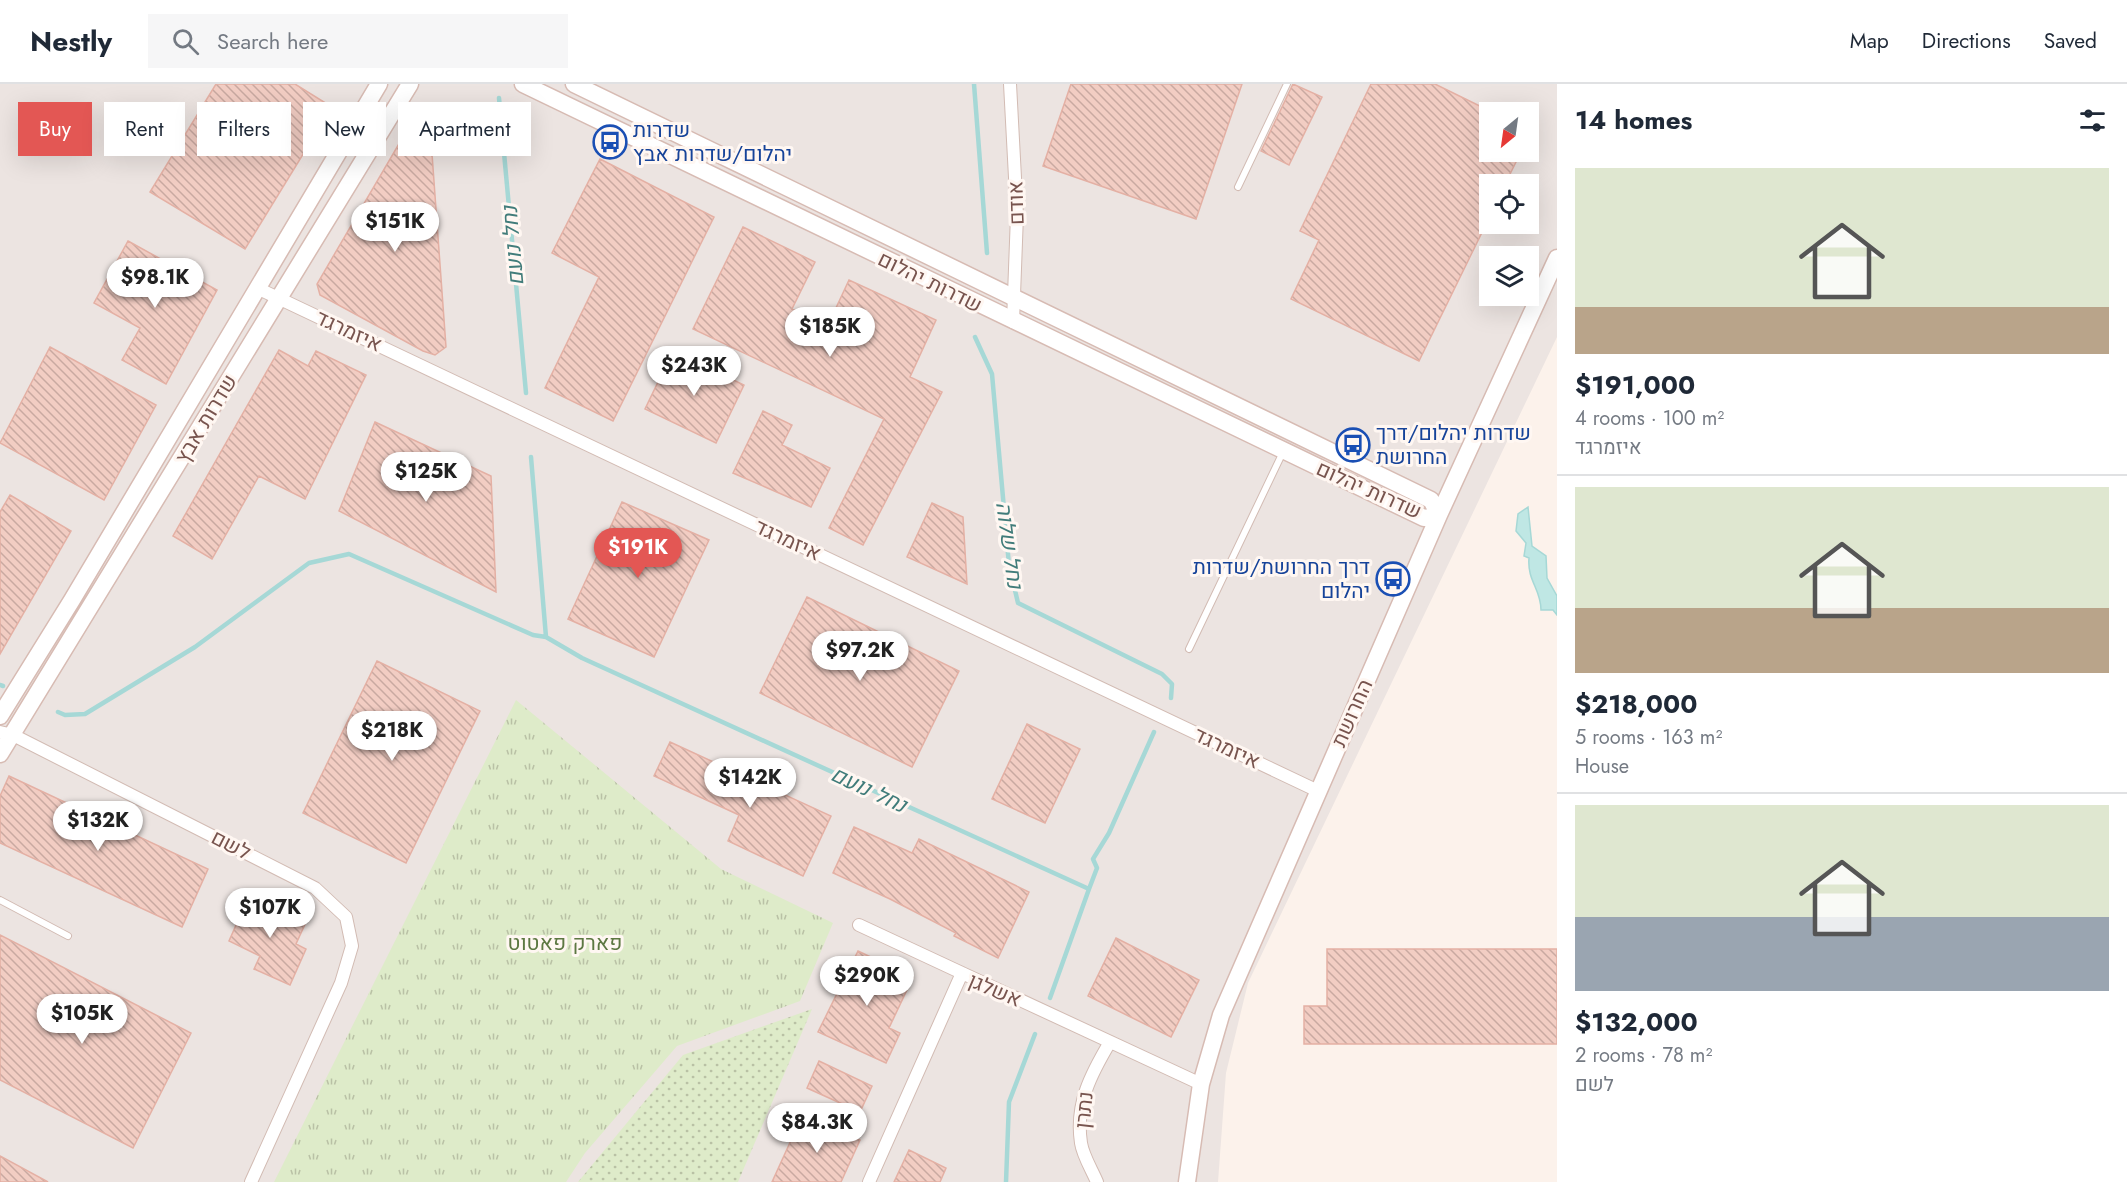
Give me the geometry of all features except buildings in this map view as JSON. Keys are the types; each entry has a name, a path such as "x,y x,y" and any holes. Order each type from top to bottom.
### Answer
{"street":[{"name":"שדרות אבץ","path":"0,718 379,84"},
{"name":"שדרות אבץ","path":"0,754 6,734 279,299 410,84"},
{"name":"שדרות יהלום","path":"523,84 1424,518 1439,515 1431,500 574,84"},
{"name":"אודם","path":"1010,84 1017,215 1013,321"},
{"name":"החרושת","path":"1187,1182 1202,1084 1221,1015 1439,515 1557,258"},
{"name":"איזמרגד","path":"257,288 1318,791"},
{"name":"לשם","path":"0,718 6,734 315,888 346,917 352,946 341,983 252,1182"},
{"path":"859,925 962,973"},
{"name":"אשלגן","path":"869,1182 962,973 1202,1084"},
{"name":"נתרן","path":"1097,1182 1081,1144 1081,1116 1086,1084 1110,1042"}],"lane":[{"path":"1239,187 1287,84"},
{"path":"1190,649 1284,451"},
{"path":"0,900 68,936"}],"shaded area":[{"path":"0,84 1557,84 1557,337 1248,983 1226,1073 1218,1182 0,1182"}],"green space":[{"name":"פארק פאטוט","path":"516,700 721,869 833,923 800,1001 677,1046 585,1153 566,1182 274,1182"},
{"path":"812,1009 738,1182 578,1182 683,1055"}],"water":[{"path":"1528,507 1532,546 1546,556 1547,578 1557,596 1557,615 1553,610 1541,610 1539,596 1530,573 1529,558 1524,556 1526,543 1516,531 1518,514"}],"waterway":[{"name":"נחל שלוה","path":"974,84 987,253"},
{"name":"נחל נועם","path":"499,98 526,393"},
{"name":"נחל שלוה","path":"975,337 992,374 1009,565 1018,603 1162,674 1172,684 1171,698"},
{"name":"נחל נועם","path":"531,457 546,637 582,658 1089,889 1050,998"},
{"path":"58,712 65,715 85,714 195,647 309,563 349,554 533,635 546,637"},
{"name":"נחל שלוה","path":"1089,889 1097,868 1093,859 1109,833 1154,732"},
{"name":"נחל נועם","path":"1006,1182 1009,1102 1035,1034"}],"place":[{"name":"שדרות יהלום/שדרות אבץ","path":"610,142"},
{"name":"שדרות יהלום/דרך החרושת","path":"1353,445"},
{"name":"דרך החרושת/שדרות יהלום","path":"1393,579"}]}
